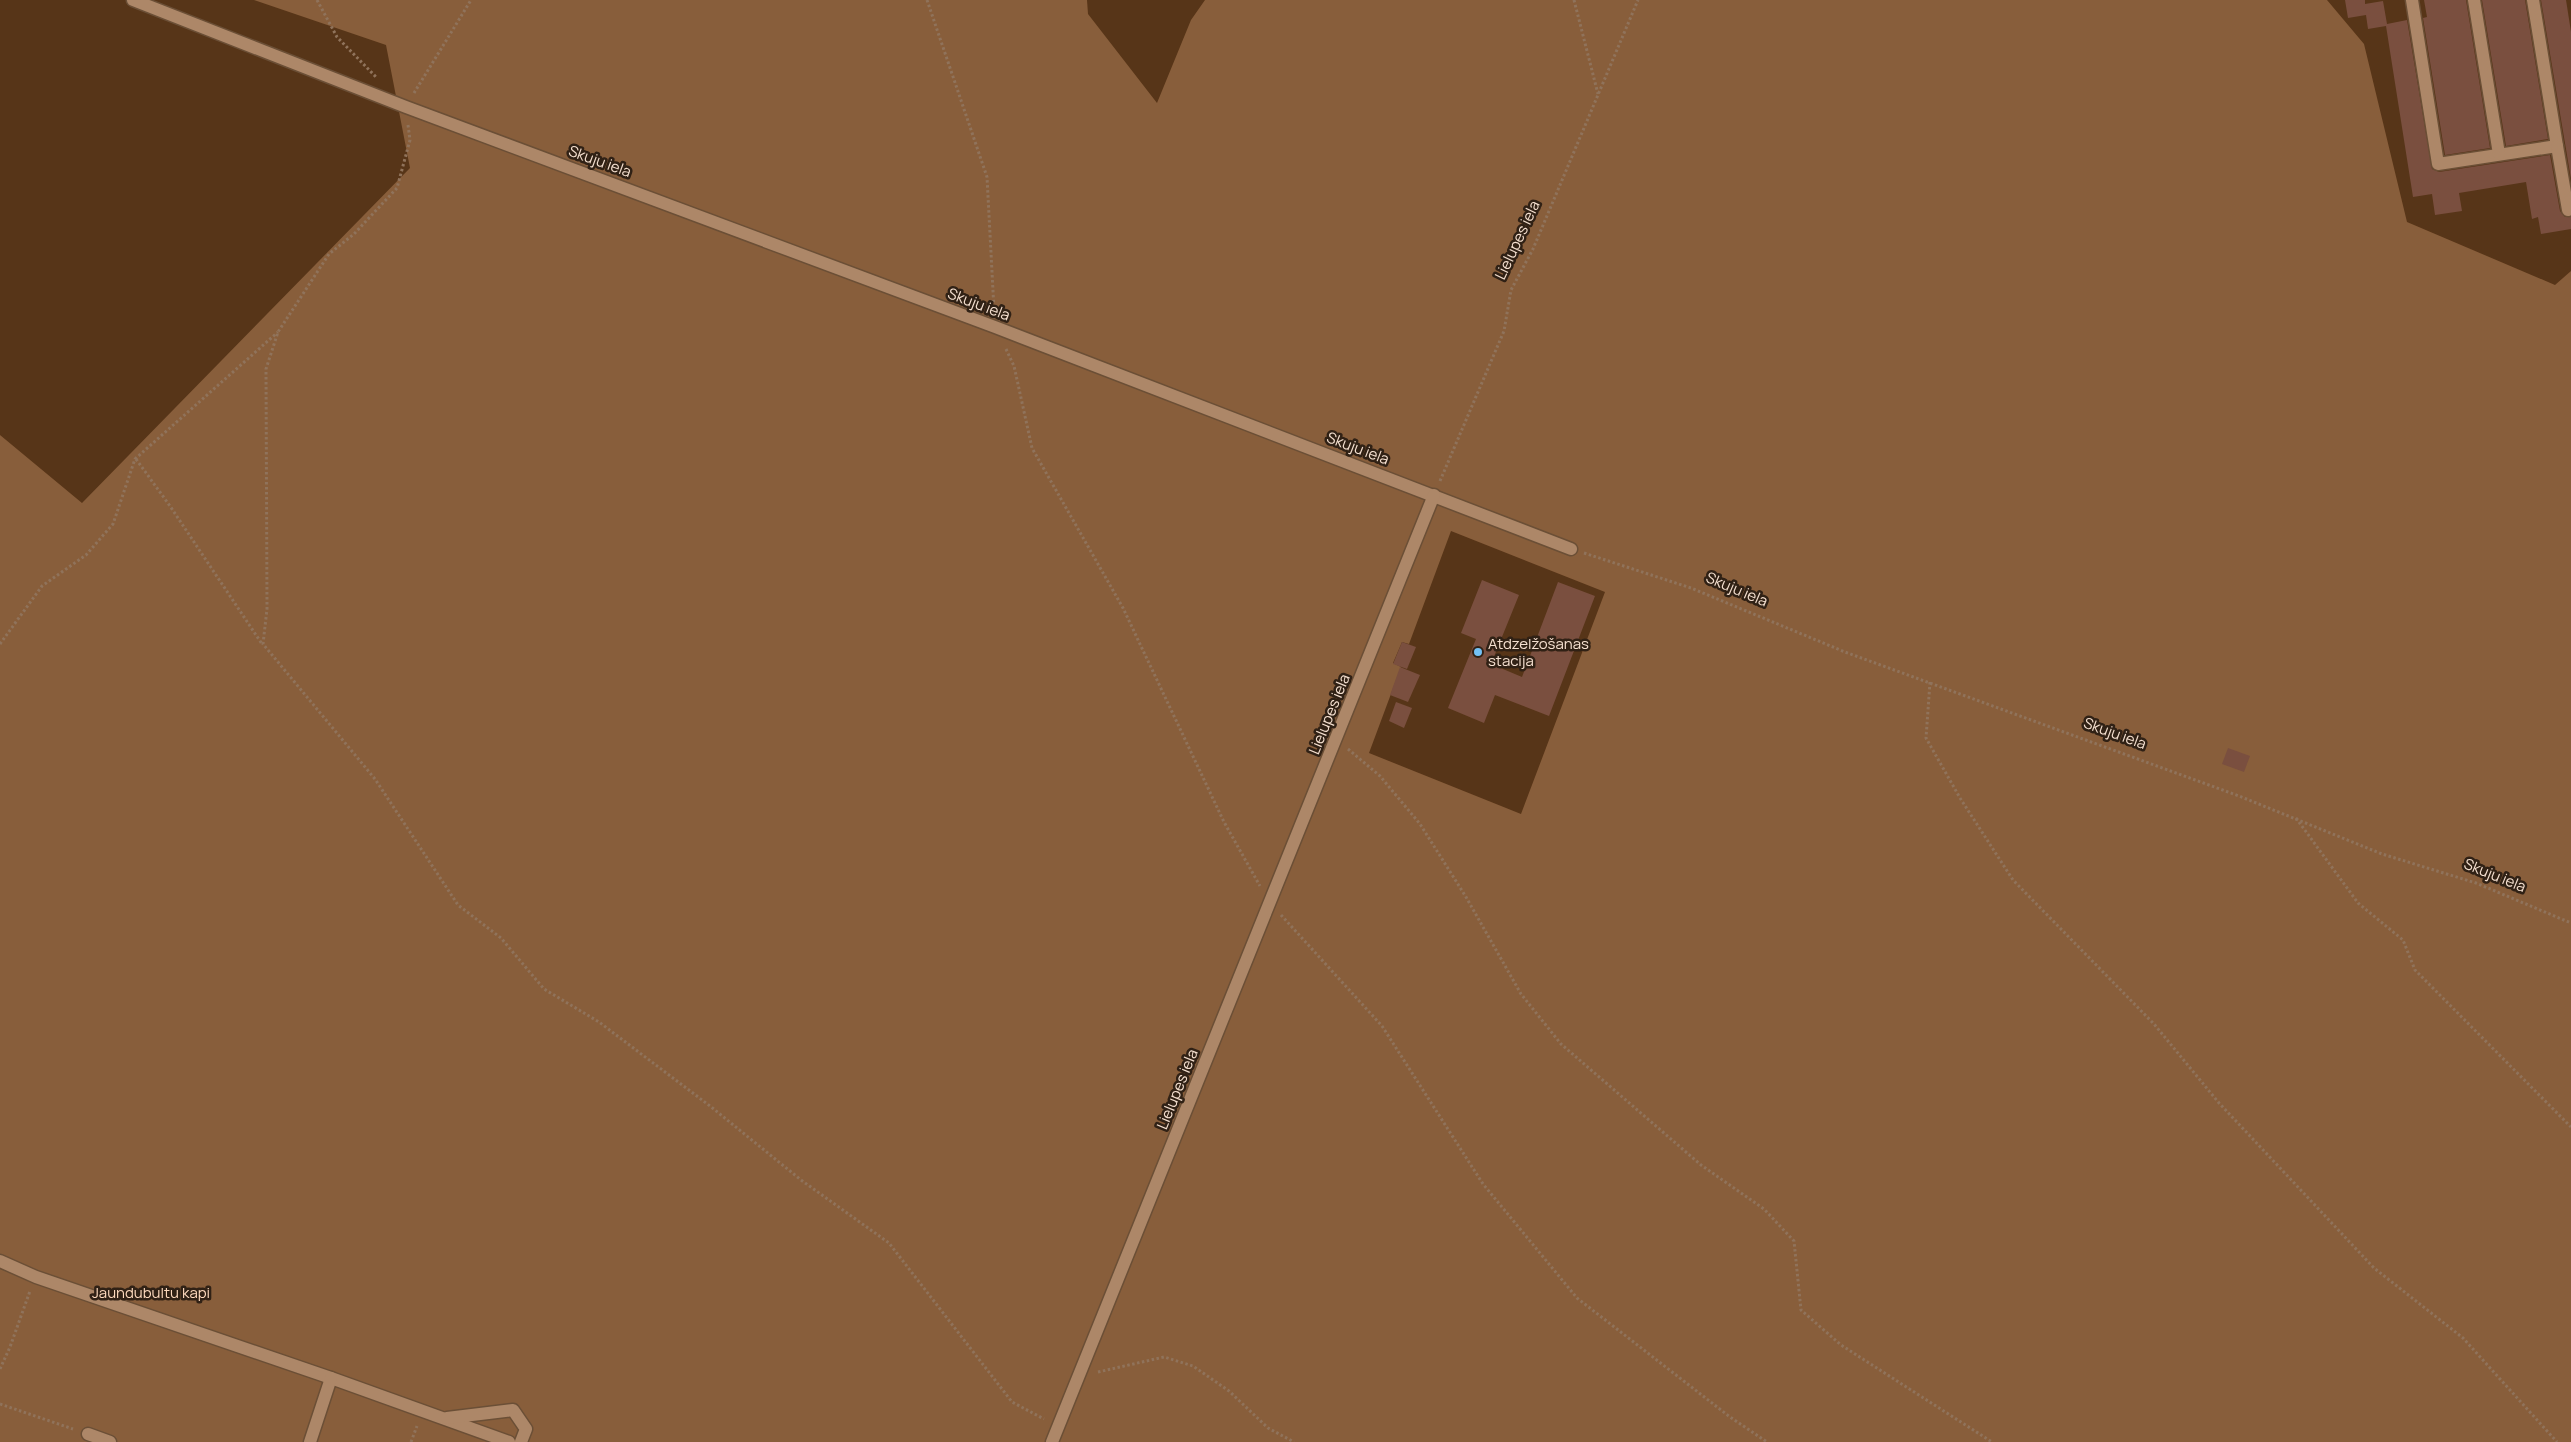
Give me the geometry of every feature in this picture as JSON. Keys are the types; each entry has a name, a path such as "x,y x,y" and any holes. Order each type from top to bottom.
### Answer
{"street":[{"name":"Skuju iela","path":"133,0 406,107 995,327 1434,495 1571,550"},
{"path":"2412,0 2438,164 2557,146"},
{"path":"2474,0 2499,154"},
{"path":"2533,0 2568,210"},
{"name":"Lielupes iela","path":"1052,1442 1434,495"},
{"path":"0,1261 36,1277 332,1378 509,1442"},
{"path":"310,1442 332,1378"},
{"path":"444,1418 512,1410 526,1429 521,1442"},
{"path":"88,1434 110,1442"}],"path":[{"path":"317,0 337,37 378,79"},
{"path":"263,644 267,609 266,369 278,332 329,254 354,234 397,188 410,140 406,107 471,0"},
{"path":"927,0 987,177 995,327 1014,366 1032,448 1123,608 1224,822 1269,902 1382,1026 1483,1184 1577,1298 1730,1417 1767,1442"},
{"path":"1574,0 1598,94"},
{"name":"Lielupes iela","path":"1434,495 1504,331 1511,290 1533,249 1638,0"},
{"path":"0,644 42,586 86,555 114,524 135,459 278,332"},
{"path":"135,459 170,506 263,644 375,779 458,905 501,938 544,989 599,1022 710,1106 801,1180 889,1243 1012,1402 1058,1426"},
{"name":"Skuju iela","path":"1571,550 1691,588 1845,652 2296,818 2382,854 2476,883 2571,923"},
{"path":"1930,682 1926,738 1960,798 2013,880 2154,1024 2219,1103 2374,1268 2463,1338 2558,1442"},
{"path":"1337,739 1380,776 1420,824 1466,897 1521,994 1561,1044 1701,1165 1764,1209 1794,1241 1801,1310 1840,1345 1992,1442"},
{"path":"2296,818 2358,903 2403,940 2416,970 2571,1127"},
{"path":"0,1369 36,1277"},
{"path":"1078,1378 1113,1367 1164,1357 1193,1366 1229,1391 1268,1428 1294,1442"},
{"path":"0,1404 88,1434"}],"green space":[{"name":"Jaundubultu kapi","path":"254,0 1087,0 1088,14 1157,103 1191,20 1205,0 2327,0 2364,44 2407,222 2555,285 2571,271 2571,1442 0,1442 0,435 82,503 410,168 386,45","holes":["1451,531 1605,592 1521,814 1369,753 1401,667 1393,663 1402,642 1409,644"]}],"building":[{"path":"2345,0 2365,0 2365,4 2383,1 2387,24 2407,20 2432,169 2439,172 2550,155 2560,211 2565,217 2571,217 2571,229 2541,234 2538,217 2532,219 2526,182 2459,193 2462,211 2435,215 2432,194 2413,197 2386,26 2368,29 2366,15 2348,18"},
{"path":"2424,0 2466,0 2490,148 2445,155 2423,18 2427,17"},
{"path":"2482,0 2525,0 2548,139 2506,146"},
{"path":"2541,0 2566,0 2571,32 2571,179"},
{"path":"1482,580 1519,595 1491,664 1522,677 1558,582 1595,596 1549,716 1495,695 1484,723 1448,708 1476,639 1461,633"},
{"path":"1402,642 1416,647 1407,669 1393,664"},
{"path":"1400,667 1420,675 1408,702 1390,695"},
{"path":"1396,702 1412,708 1404,728 1389,721"},
{"path":"2228,748 2250,756 2244,772 2222,764"}],"place":[{"name":"Atdzelžošanas stacija","path":"1478,652"}]}
